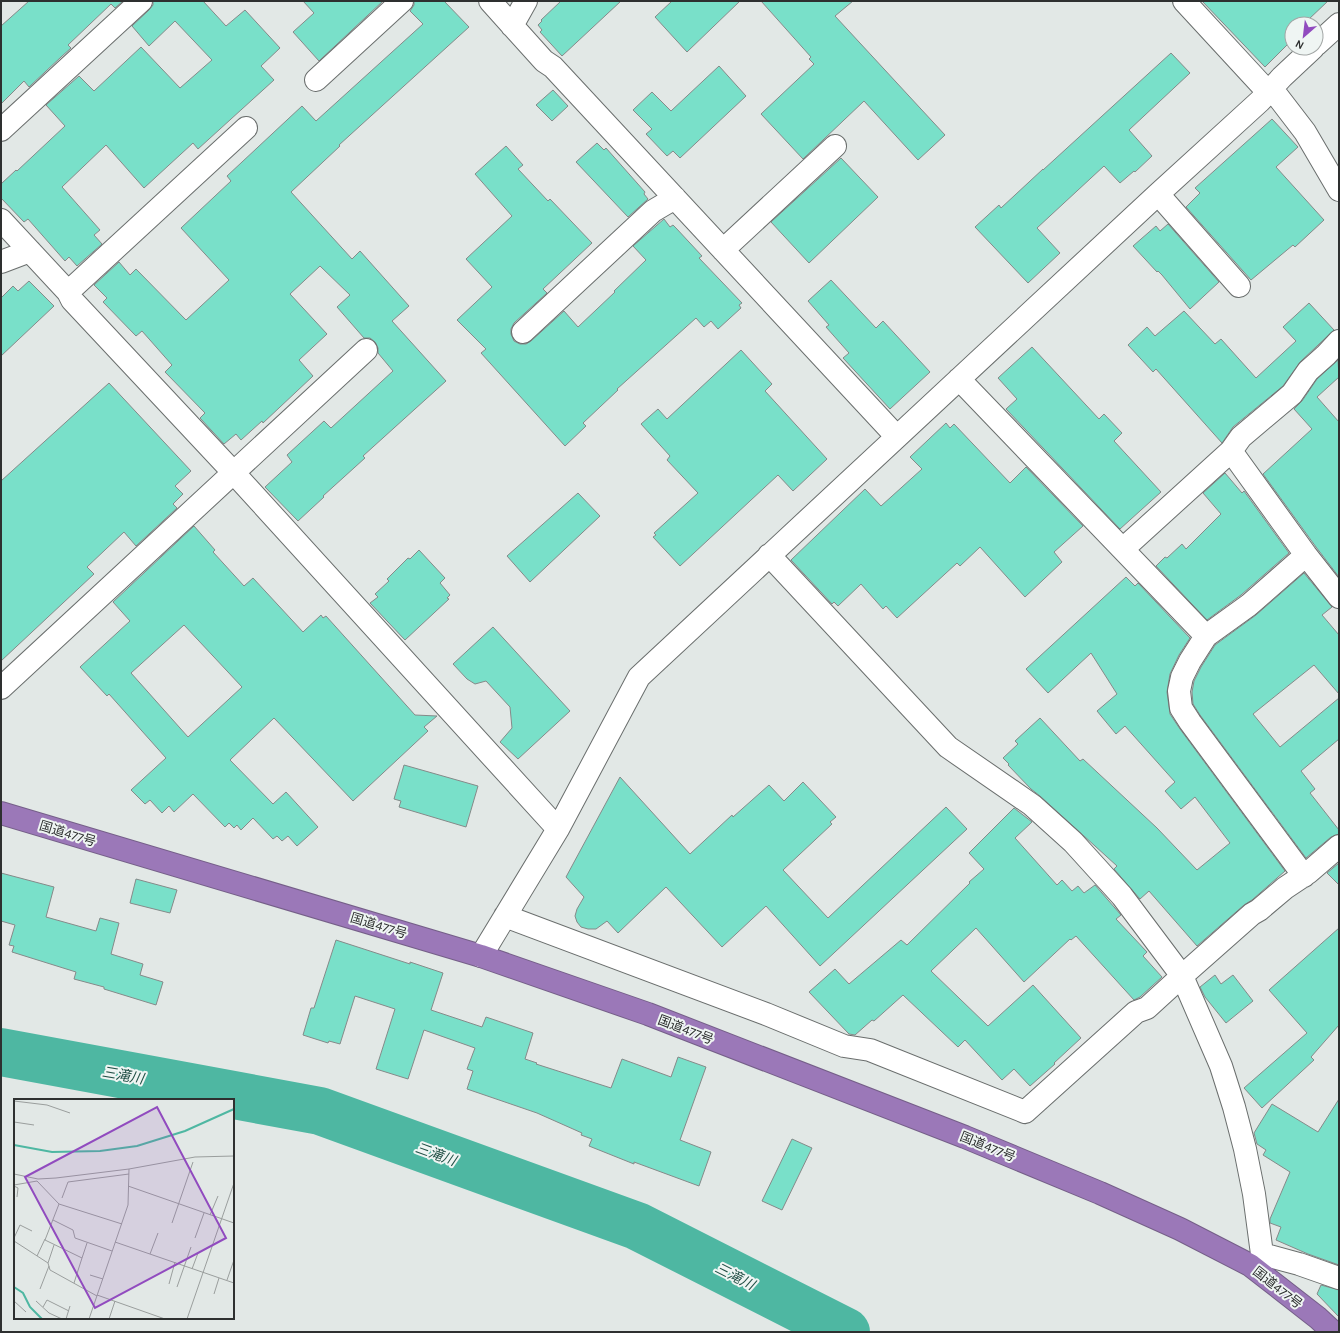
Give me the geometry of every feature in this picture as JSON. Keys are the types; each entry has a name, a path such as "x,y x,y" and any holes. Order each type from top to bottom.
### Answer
{"highway":[{"name":"国道477号","path":"1,813 481,956 648,1014 965,1137 1256,1260 1332,1332"}],"street":[{"path":"1,130 141,1"},
{"path":"316,80 402,1"},
{"path":"490,1 544,61 553,67 897,437"},
{"path":"512,26 526,1"},
{"path":"1184,1 1270,91 1305,132 1339,190"},
{"path":"1324,38 1339,24"},
{"path":"481,956 558,829 639,677 1260,101 1282,77 1304,56"},
{"path":"68,292 246,128"},
{"path":"723,250 835,146"},
{"path":"1158,194 1239,286"},
{"path":"523,332 653,211 675,198"},
{"path":"1,220 68,292 72,300 233,472 558,829"},
{"path":"1,262 30,251"},
{"path":"1123,549 1232,451 1241,437 1292,394 1308,371 1339,341"},
{"path":"1,688 366,350"},
{"path":"959,379 1206,636"},
{"path":"1232,451 1306,555 1339,597"},
{"path":"769,555 948,747 1032,805 1073,842 1122,896 1182,976 1221,1066 1234,1107 1249,1172 1256,1260 1299,1264 1339,1278"},
{"path":"1304,876 1190,722 1181,708 1179,690 1182,677 1190,661 1206,636 1249,605 1306,555"},
{"path":"505,916 766,1014 844,1046 870,1050 1014,1109 1025,1112 1136,1012 1147,1008 1252,914 1285,888 1304,876 1339,846"}],"building":[{"path":"29,1 123,1 115,8 111,4 68,45 71,48 29,87 24,81 1,104 1,26"},
{"path":"153,1 203,1 226,26 245,10 280,48 261,66 274,80 198,149 193,143 144,188 106,145 62,187 100,230 94,235 102,244 77,266 69,257 65,261 28,219 24,222 1,198 1,184 65,126 46,105 79,76 94,91 141,47 180,88 212,60 175,21 149,46 132,26 149,10 153,5"},
{"path":"303,1 383,1 319,61 293,32 314,13"},
{"path":"414,1 444,1 469,27 339,145 340,146 291,192 352,259 360,251 409,306 392,321 446,381 363,456 365,458 298,521 265,487 292,462 287,455 324,421 331,428 393,371 378,353 378,348 375,342 370,338 364,338 337,307 350,295 320,266 290,294 327,334 299,360 313,376 263,423 262,421 241,440 236,434 224,444 200,418 205,413 165,372 172,365 142,331 136,336 103,302 107,298 94,285 119,262 130,275 136,269 186,320 229,280 181,228 231,181 227,176 302,106 316,121 423,24 410,11 414,5"},
{"path":"561,1 621,1 562,56 540,32 542,30 538,25 542,21 541,20"},
{"path":"672,1 740,1 687,52 655,17"},
{"path":"761,1 853,1 835,16 945,135 918,160 864,101 803,159 761,114 814,64 809,59 811,57"},
{"path":"1202,1 1328,1 1312,16 1284,16 1284,48 1265,67"},
{"path":"1171,53 1190,73 1129,130 1152,156 1135,172 1134,171 1120,183 1104,166 1037,228 1060,253 1028,283 975,227 999,205 1001,208"},
{"path":"719,66 746,96 680,158 673,151 667,156 646,134 652,129 633,110 652,92 671,111"},
{"path":"553,90 568,106 552,121 536,105"},
{"path":"1272,119 1298,147 1276,167 1324,220 1295,247 1293,245 1251,280 1186,207 1200,193 1195,188"},
{"path":"597,143 604,150 606,148 645,192 644,194 648,199 628,217 576,162"},
{"path":"506,146 523,165 518,169 548,201 550,199 592,243 543,289 547,293 514,323 511,329 511,334 514,341 520,344 526,344 531,341 564,311 578,327 646,260 633,246 664,219 670,227 673,225 702,256 699,258 742,303 739,305 741,308 718,329 711,321 704,327 696,318 617,389 618,390 583,423 586,426 565,446 481,353 486,349 457,320 492,287 466,259 512,216 475,174"},
{"path":"841,158 878,197 809,263 771,222"},
{"path":"1168,224 1219,282 1190,309 1162,275 1158,271 1157,272 1133,246 1156,226 1160,231"},
{"path":"831,280 876,328 883,321 930,372 890,409 843,358 849,353 826,327 829,325 808,301"},
{"path":"29,281 54,306 1,356 1,298 13,286 18,291"},
{"path":"1309,303 1334,330 1300,362 1283,386 1233,427 1222,443 1156,369 1153,372 1128,345 1147,327 1155,336 1184,311 1215,344 1221,339 1256,378 1296,341 1283,327"},
{"path":"1032,347 1099,419 1104,414 1122,433 1114,441 1161,492 1120,529 1006,409 1017,399 998,378"},
{"path":"741,350 772,384 765,391 827,459 793,491 778,475 680,566 653,537 656,535 654,533 698,493 667,460 670,456 641,424 658,409 667,419"},
{"path":"1338,360 1339,377 1317,397 1339,422 1339,577 1263,474 1312,429 1294,409 1302,401 1317,379"},
{"path":"109,383 191,471 175,486 183,494 173,504 177,508 136,546 124,532 87,567 94,574 1,661 1,481"},
{"path":"946,423 950,428 954,424 1010,483 1026,467 1083,526 1054,552 1062,562 1025,597 980,547 960,566 957,563 897,618 886,606 883,609 861,584 838,606 834,602 832,604 791,560 865,489 881,506 922,469 910,457"},
{"path":"1225,473 1242,493 1244,491 1289,553 1241,595 1207,620 1156,566 1182,544 1186,549 1221,514 1203,493"},
{"path":"578,493 600,516 530,582 507,556"},
{"path":"194,526 215,550 213,552 244,586 253,578 303,632 321,615 323,618 326,616 415,715 437,716 424,727 428,731 353,801 274,718 230,760 273,804 286,792 318,827 297,846 288,836 282,841 277,836 273,839 253,818 241,830 237,825 234,828 229,823 225,827 193,794 174,812 169,806 162,813 150,800 145,804 131,790 166,758 109,694 107,696 80,667 130,621 113,602","holes":["184,625 242,687 188,737 131,673"]},
{"path":"419,550 445,578 440,583 450,595 447,598 449,599 405,640 370,603 378,597 375,594 389,581 387,579 408,558 410,559"},
{"path":"1304,573 1332,607 1322,615 1339,635 1339,694 1314,665 1253,714 1280,747 1339,698 1339,739 1301,771 1315,789 1310,793 1339,830 1339,834 1331,837 1306,858 1200,715 1193,704 1192,692 1194,681 1215,645 1256,615"},
{"path":"1126,577 1135,586 1138,583 1190,638 1179,655 1170,674 1167,692 1170,714 1285,871 1197,946 1149,891 1140,899 1114,869 1117,866 1031,789 1003,758 1018,744 1015,741 1040,718 1080,761 1083,759 1157,828 1197,870 1230,843 1195,797 1181,809 1165,791 1175,782 1125,726 1116,734 1097,711 1117,694 1091,653 1048,693 1026,669"},
{"path":"493,627 570,711 518,759 500,742 512,728 510,707 486,681 475,684 467,679 453,664"},
{"path":"404,765 478,786 466,827 399,807 401,801 394,799"},
{"path":"620,777 690,854 732,815 733,817 769,785 784,801 803,782 836,817 830,822 832,824 783,870 828,918 946,807 967,829 820,966 766,906 722,947 666,887 618,933 607,921 596,929 581,927 575,916 584,897 566,877"},
{"path":"1014,808 1032,822 1015,838 1057,885 1062,880 1072,891 1078,886 1084,893 1095,885 1121,915 1116,919 1147,952 1143,956 1162,977 1140,997 1134,1000 1076,936 1071,940 1070,939 1024,982 976,928 931,971 988,1026 1033,985 1081,1038 1030,1086 1014,1069 1002,1080 965,1040 958,1047 903,995 874,1021 872,1020 855,1035 849,1034 809,992 835,969 849,984 901,940 907,945 970,883 969,882 984,869 969,853"},
{"path":"1339,863 1339,885 1327,873"},
{"path":"1,873 54,887 46,917 96,931 100,918 119,923 111,954 143,964 140,975 163,982 156,1005 104,989 104,987 74,979 76,972 12,952 14,946 9,945 15,925 1,921"},
{"path":"136,879 177,890 170,913 130,903"},
{"path":"1339,928 1339,1025 1311,1057 1314,1060 1262,1108 1244,1088 1307,1033 1269,990"},
{"path":"336,940 443,973 431,1010 482,1027 486,1017 533,1033 525,1059 537,1063 536,1064 611,1088 622,1059 671,1077 678,1057 706,1067 680,1140 711,1152 699,1186 634,1162 634,1164 589,1146 592,1139 581,1135 582,1133 537,1113 467,1089 473,1071 467,1069 475,1048 424,1030 408,1079 376,1069 395,1009 355,996 340,1044 329,1041 328,1043 303,1035 311,1008 314,1008"},
{"path":"1215,975 1221,984 1233,975 1253,1001 1226,1023 1205,997 1200,987"},
{"path":"1339,1099 1339,1265 1308,1254 1276,1240 1281,1227 1270,1223 1270,1219 1290,1172 1263,1155 1266,1150 1257,1144 1254,1133 1272,1104 1318,1132"},
{"path":"792,1139 812,1148 782,1210 762,1201"},
{"path":"1321,1285 1339,1290 1339,1317 1317,1294"}],"waterway":[{"name":"三滝川","path":"1,1052 320,1111 637,1226 846,1332"}]}
